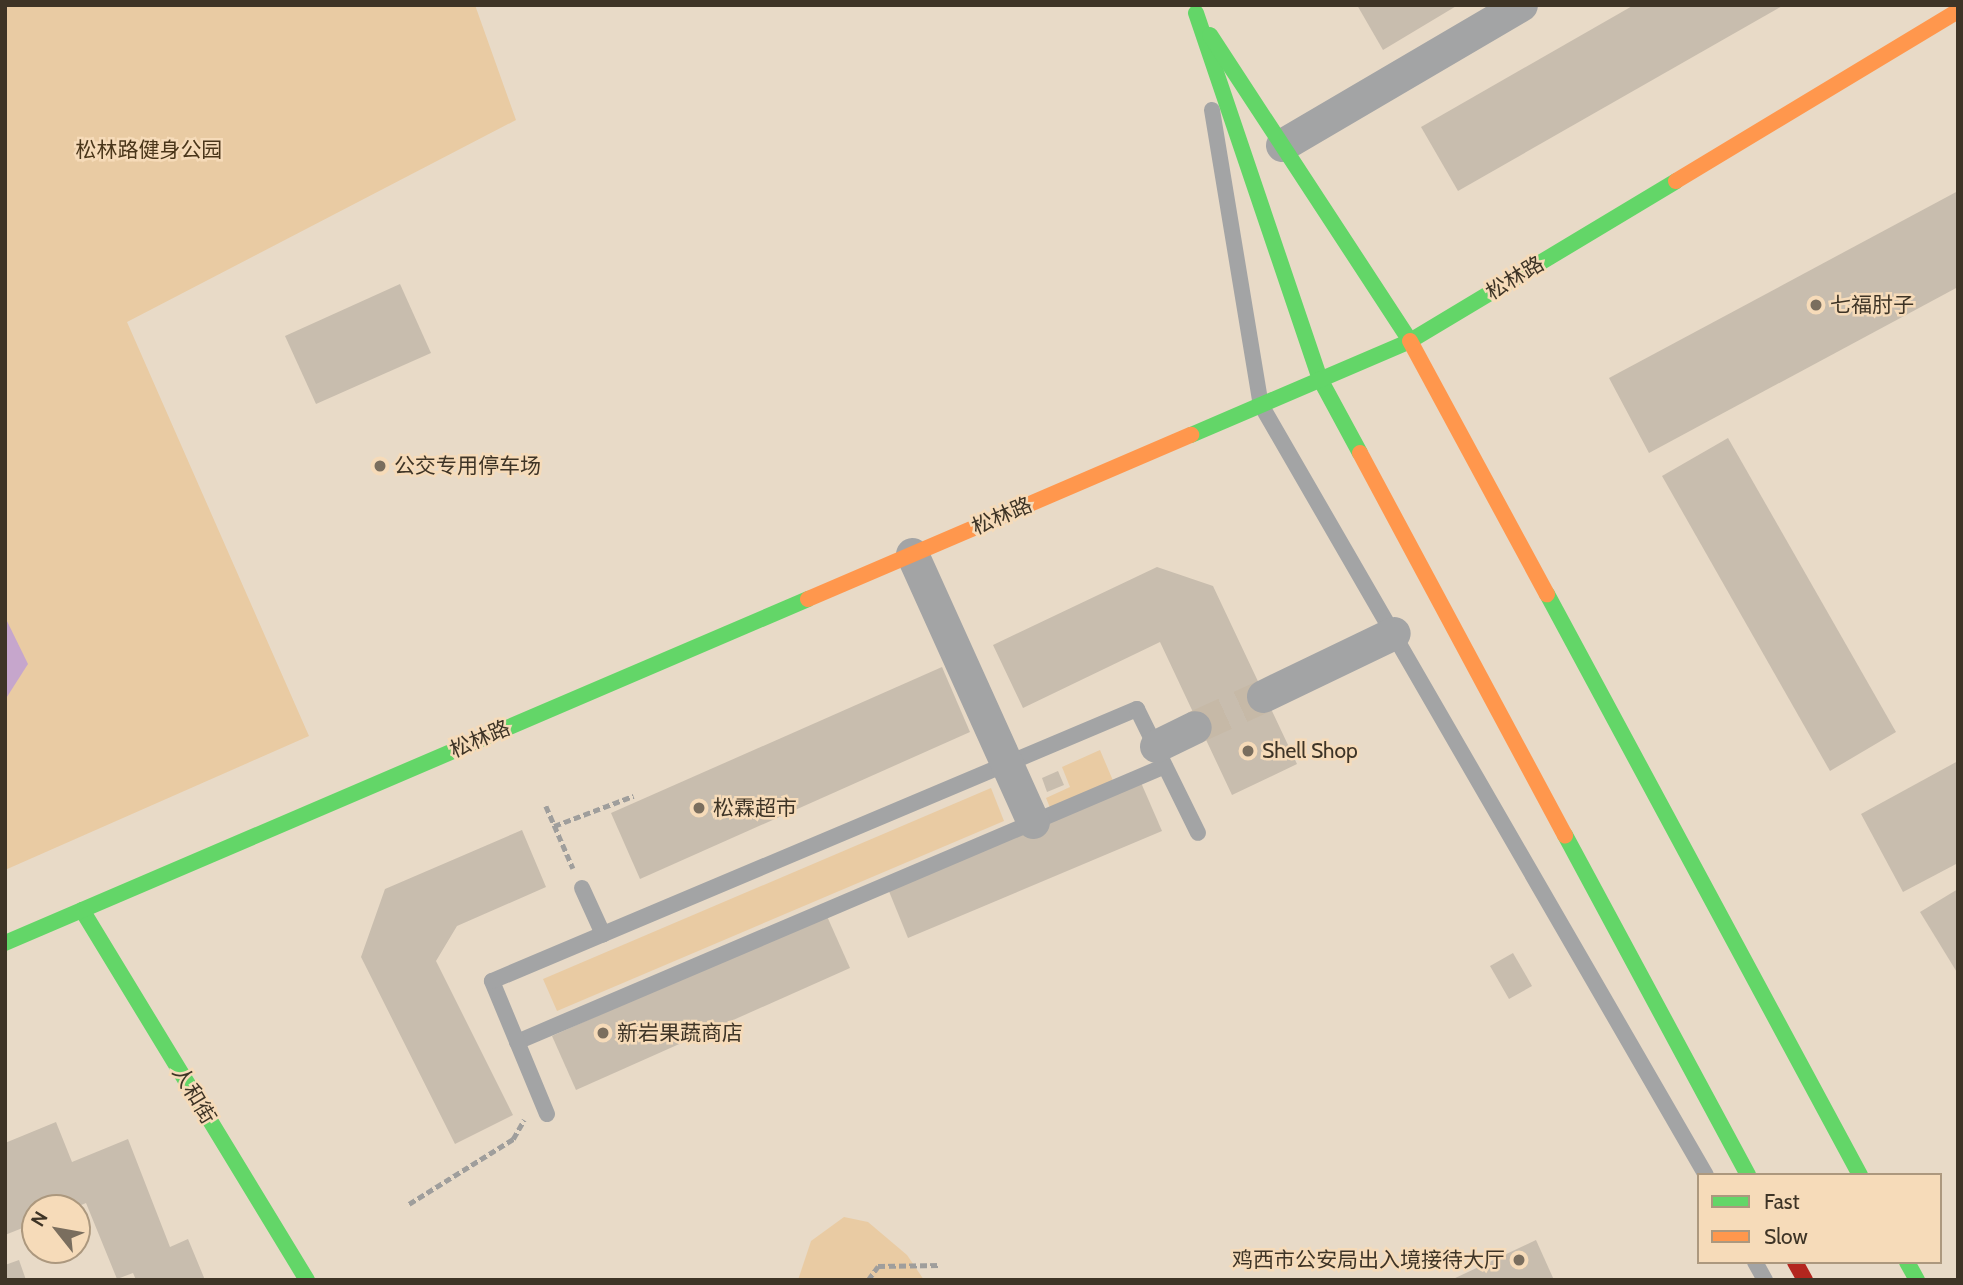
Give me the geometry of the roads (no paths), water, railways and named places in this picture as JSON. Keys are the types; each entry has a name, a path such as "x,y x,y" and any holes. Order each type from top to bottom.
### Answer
{"street":[{"path":"1282,145 1521,5"},
{"path":"1193,9 1410,341 1859,1173"},
{"path":"1193,9 1320,379 1747,1173"},
{"name":"松林路","path":"5,943 1410,341 1958,11"},
{"path":"912,554 1033,822"},
{"path":"1263,696 1394,633"},
{"path":"1161,756 1195,727"},
{"name":"人和街","path":"82,910 307,1280"},
{"path":"1796,1264 1805,1280"},
{"path":"1908,1264 1917,1280"}],"lane":[{"path":"1193,9 1261,405 1705,1173"},
{"path":"547,1114 492,981 1137,709 1198,833"},
{"path":"517,1042 1033,822 1161,756"},
{"path":"582,888 603,934"},
{"path":"1756,1264 1765,1280"}],"tunnel":[{"path":"1195,727 1263,696"}],"place":[{"name":"七福肘子","path":"1816,305"},
{"name":"公交专用停车场","path":"380,466"},
{"name":"Shell Shop","path":"1248,751"},
{"name":"松霖超市","path":"699,808"},
{"name":"新岩果蔬商店","path":"603,1033"},
{"name":"鸡西市公安局出入境接待大厅","path":"1519,1260"}],"park label":[{"name":"松林路健身公园","path":"149,150"}]}
